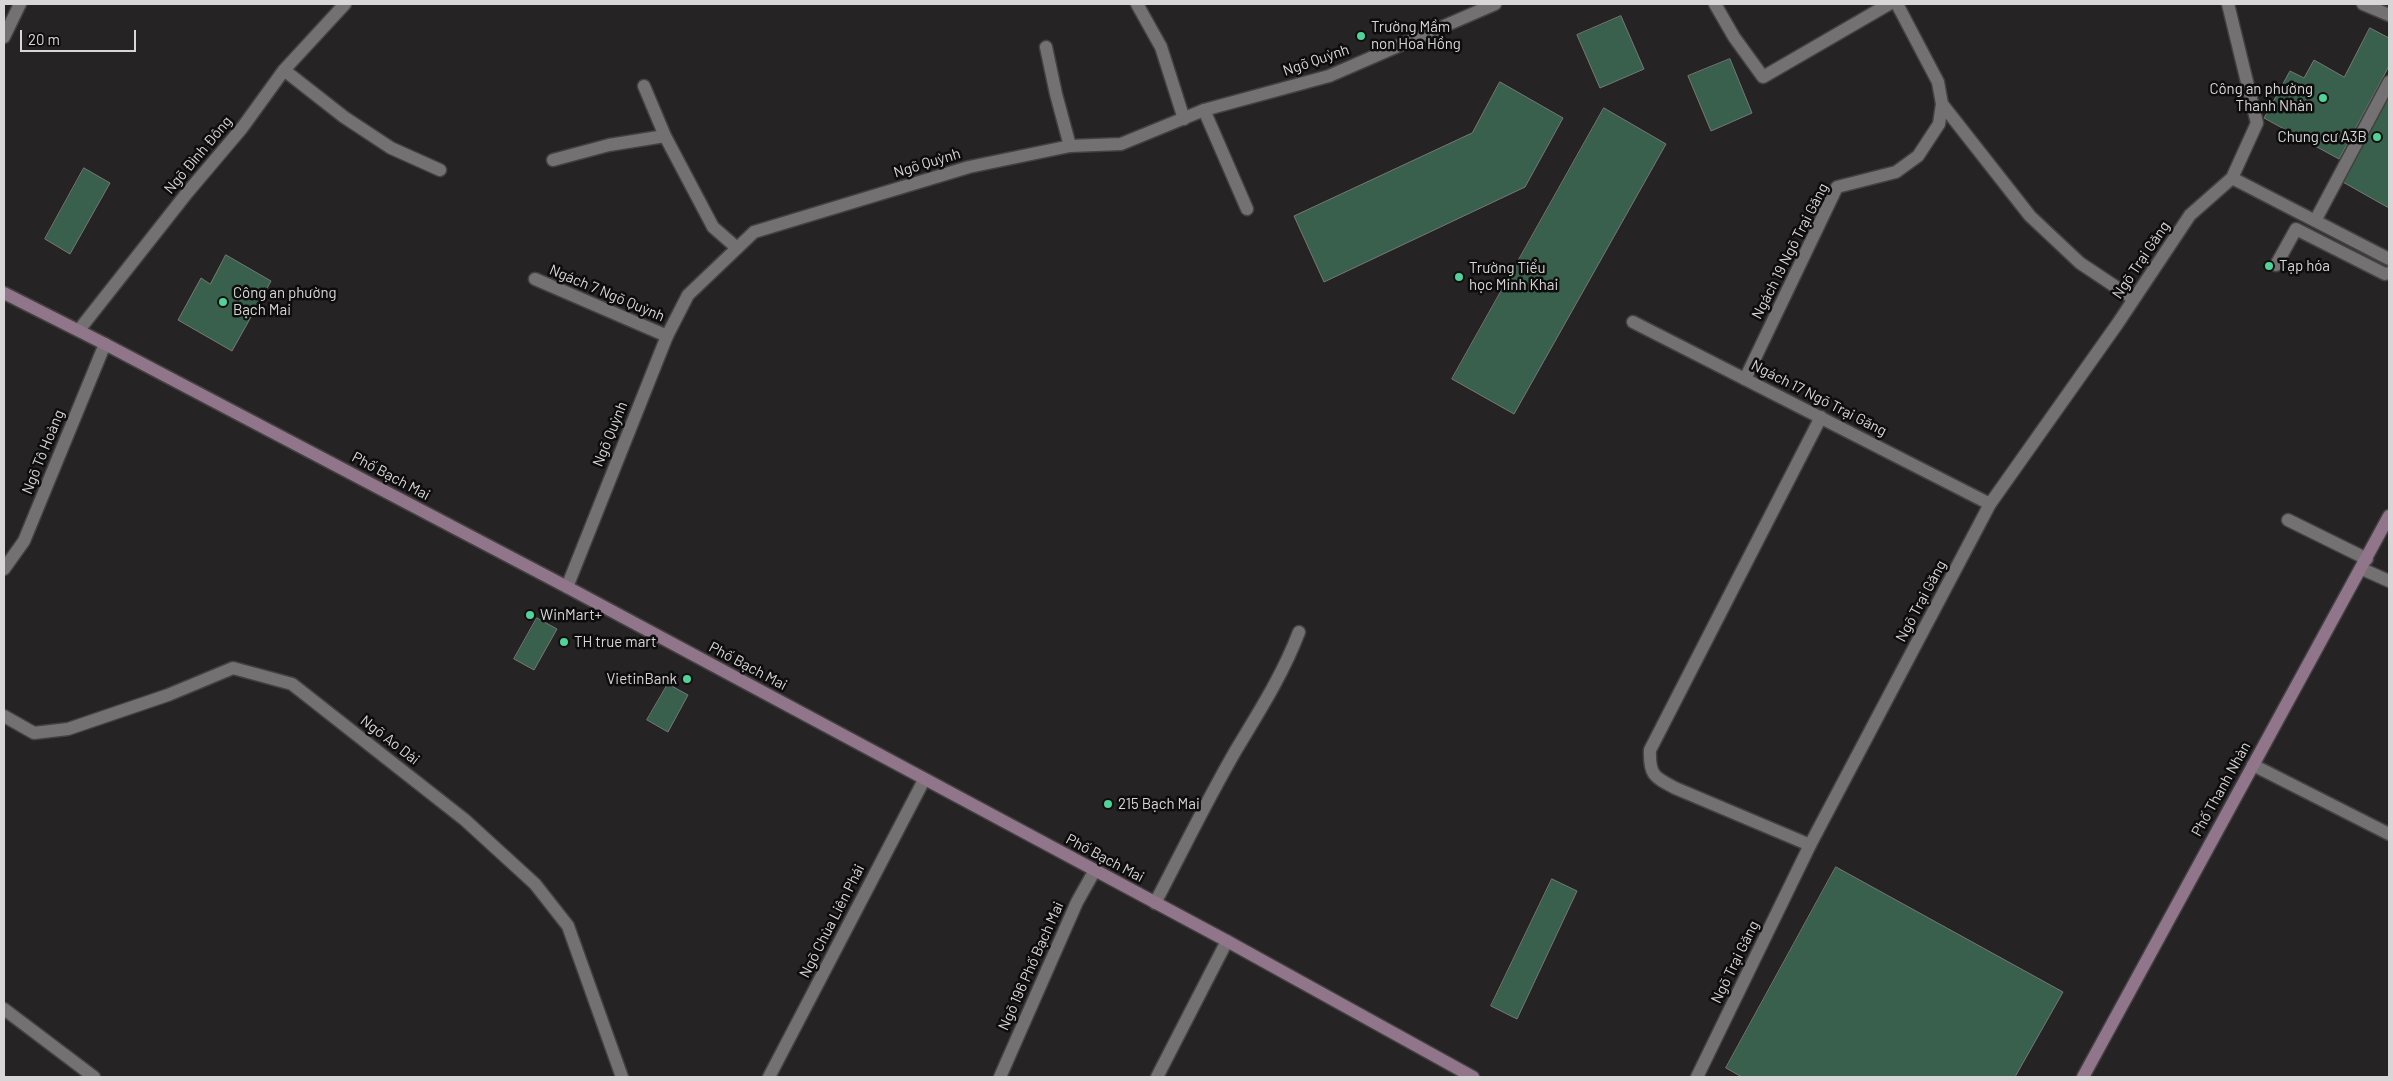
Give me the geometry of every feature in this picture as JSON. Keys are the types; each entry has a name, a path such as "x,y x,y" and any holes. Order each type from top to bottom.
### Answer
{"main road":[{"name":"Phố Bạch Mai","path":"4,294 105,344 567,587 1227,941 1472,1077"},
{"name":"Phố Thanh Nhàn","path":"2083,1077 2389,516"}],"street":[{"name":"Ngõ Đình Đông","path":"78,330 187,193 242,128 284,70 345,4"},
{"path":"1137,4 1161,47 1184,119"},
{"name":"Ngõ Quỳnh","path":"567,587 667,336 688,295 754,232 969,167 1070,146 1121,144 1204,110 1329,76 1495,4"},
{"path":"1715,4 1734,37 1763,77 1890,4"},
{"name":"Ngách 19 Ngõ Trại Găng","path":"1744,379 1837,187 1896,172 1918,156 1939,124 1942,104 1938,82 1897,4"},
{"name":"Ngõ Trại Găng","path":"1696,1077 1810,845 1990,504 2134,299 2190,215 2232,178 2257,123 2228,4"},
{"path":"2363,4 2389,15"},
{"path":"4,37 16,5"},
{"path":"1046,47 1070,146"},
{"path":"284,70 344,117 391,148 440,170"},
{"path":"2315,221 2389,82"},
{"path":"644,86 665,136 713,227 736,248"},
{"name":"Ngách 19 Ngõ Trại Găng","path":"1942,104 2030,216 2080,263 2134,299"},
{"path":"1204,110 1247,209"},
{"path":"554,160 609,145 665,136"},
{"path":"2232,178 2389,259"},
{"path":"2276,265 2296,229 2385,274 2389,273"},
{"name":"Ngách 7 Ngõ Quỳnh","path":"535,280 667,336"},
{"name":"Ngách 17 Ngõ Trại Găng","path":"1633,322 1990,504"},
{"name":"Ngõ Tô Hoàng","path":"4,569 24,541 105,344"},
{"path":"1810,845 1675,788 1657,779 1649,767 1650,750 1821,417"},
{"path":"2288,520 2364,564 2389,581"},
{"path":"1155,903 1236,751 1260,714 1286,665 1300,632"},
{"name":"Ngõ Ao Dài","path":"4,716 34,733 68,729 168,694 233,668 292,684 464,820 535,884 568,926 622,1077"},
{"path":"2252,765 2389,834"},
{"name":"Ngõ Chùa Liên Phái","path":"769,1077 924,780"},
{"name":"Ngõ 196 Phố Bạch Mai","path":"1000,1077 1076,902 1095,870"},
{"path":"1157,1077 1227,941"},
{"path":"4,1009 94,1077"}],"building":[{"path":"1621,16 1644,69 1600,88 1577,35"},
{"name":"Công an phường Thanh Nhàn","path":"2370,28 2389,38 2389,66 2339,159 2264,118 2290,71 2304,78 2314,60 2344,77"},
{"path":"1730,59 1752,113 1711,131 1688,76"},
{"path":"1500,82 1563,118 1525,187 1324,282 1294,216 1472,133"},
{"name":"Chung cư A3B","path":"2389,93 2389,208 2341,181"},
{"path":"1604,108 1666,144 1514,414 1452,379"},
{"path":"84,168 110,183 70,254 45,239"},
{"name":"Công an phường Bạch Mai","path":"226,255 271,281 232,351 178,320 201,278 210,284"},
{"path":"537,618 557,629 534,670 514,659"},
{"path":"668,684 688,695 668,732 647,720"},
{"path":"1836,867 2063,992 2015,1077 1742,1077 1726,1068"},
{"path":"1552,879 1577,891 1517,1019 1491,1006"}],"place":[{"name":"Trường Mầm non Hoa Hồng","path":"1361,36"},
{"name":"Công an phường Thanh Nhàn","path":"2323,98"},
{"name":"Chung cư A3B","path":"2377,137"},
{"name":"Tạp hóa","path":"2269,266"},
{"name":"Trường Tiểu học Minh Khai","path":"1459,277"},
{"name":"Công an phường Bạch Mai","path":"223,302"},
{"name":"WinMart+","path":"530,615"},
{"name":"TH true mart","path":"564,642"},
{"name":"VietinBank","path":"687,679"},
{"name":"215 Bạch Mai","path":"1108,804"}]}
